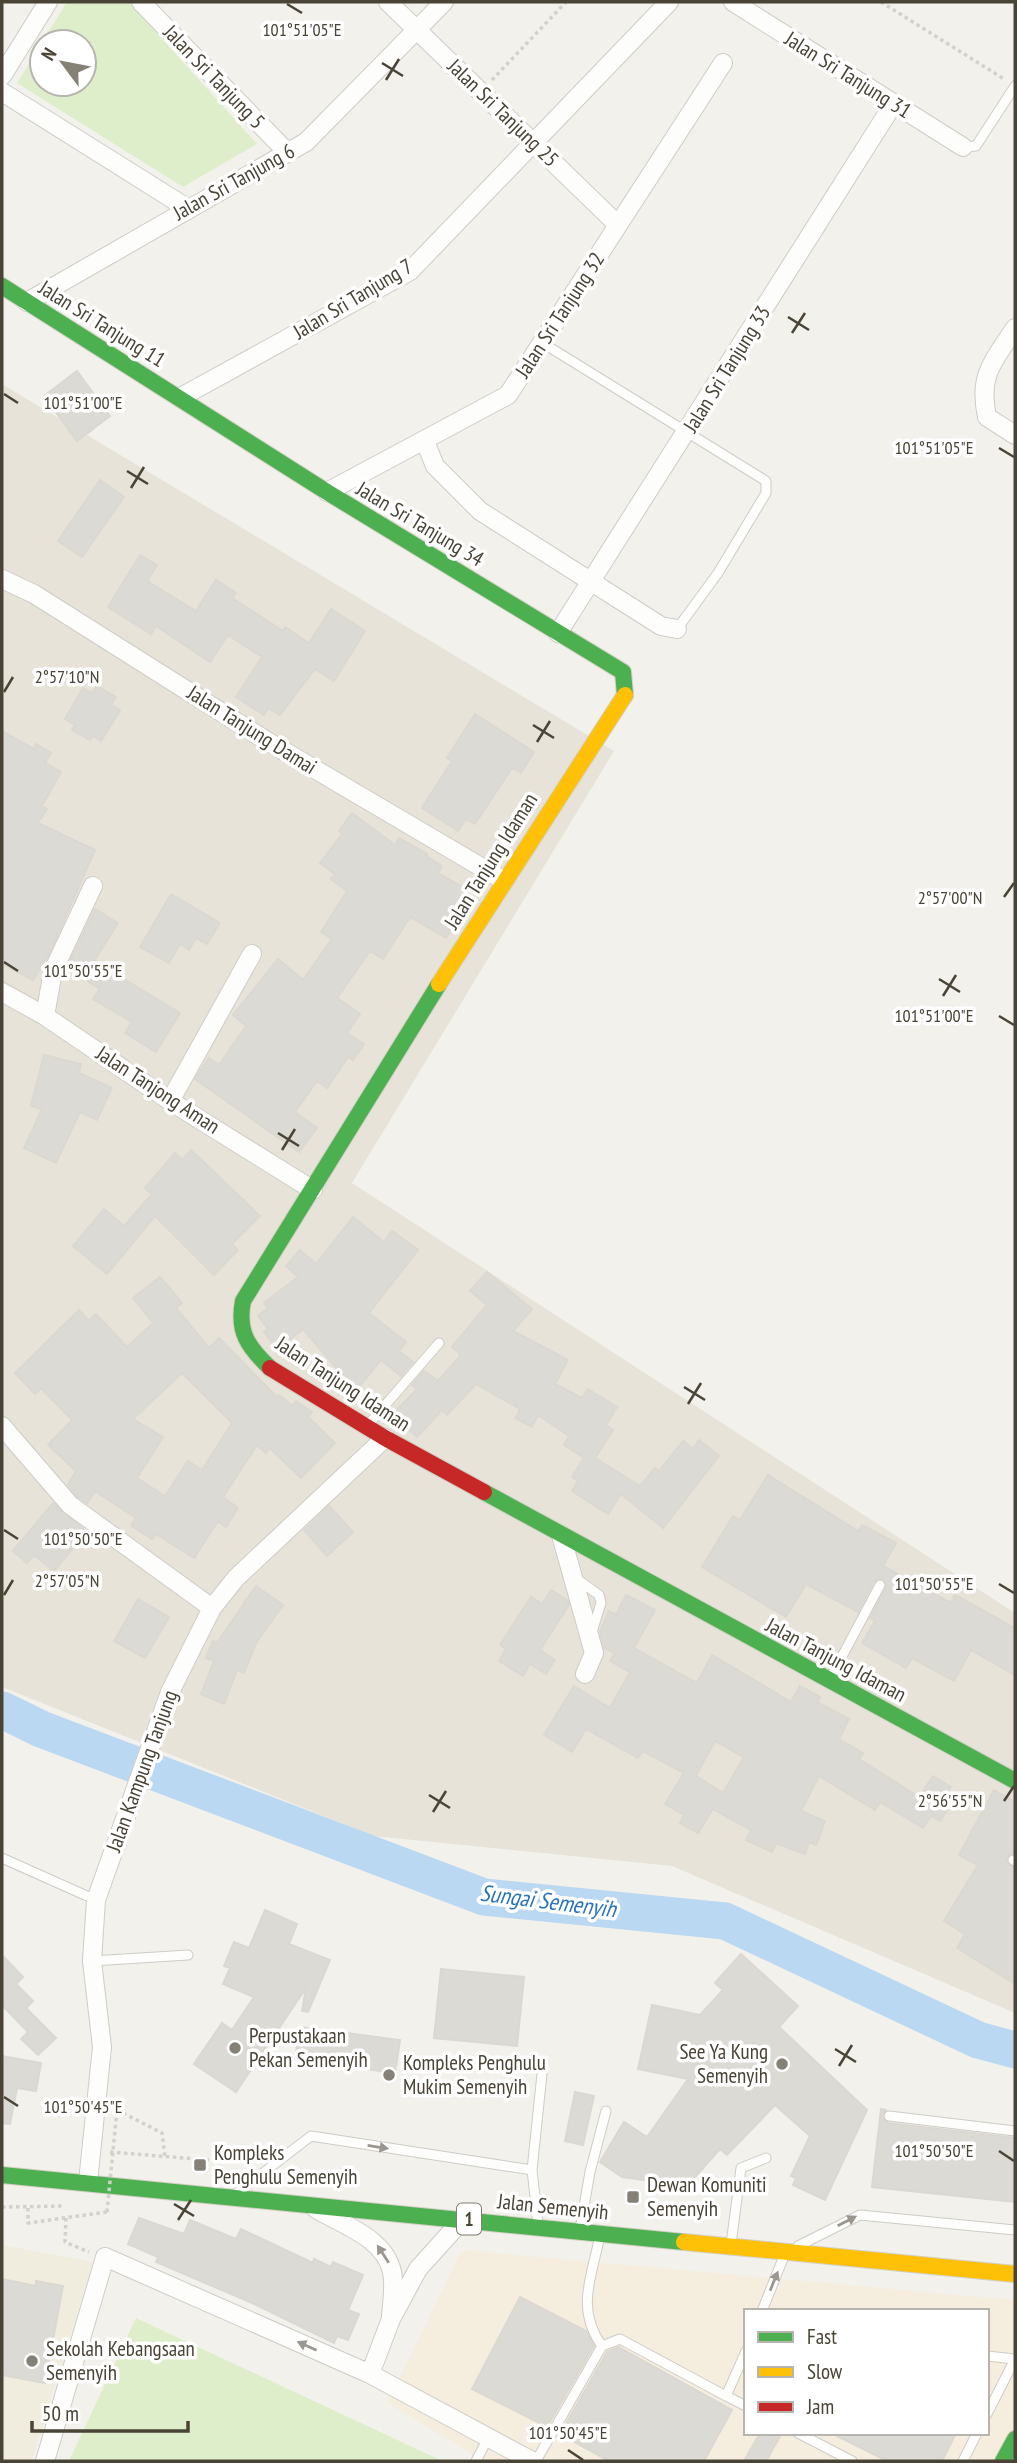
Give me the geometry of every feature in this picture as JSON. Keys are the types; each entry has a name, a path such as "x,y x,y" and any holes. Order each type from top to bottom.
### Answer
{"street":[{"path":"2,76 48,2"},
{"name":"Jalan Sri Tanjung 5","path":"141,2 287,152"},
{"name":"Jalan Sri Tanjung 25","path":"388,2 618,225"},
{"name":"Jalan Sri Tanjung 6","path":"27,302 306,142 444,2"},
{"name":"Jalan Sri Tanjung 7","path":"181,397 410,271 532,141 669,2"},
{"name":"Jalan Sri Tanjung 31","path":"733,2 963,147"},
{"name":"Jalan Sri Tanjung 32","path":"327,492 508,396 723,64"},
{"path":"2,92 187,208"},
{"name":"Jalan Sri Tanjung 33","path":"558,633 894,103"},
{"name":"Jalan Sri Tanjung 11","path":"2,286 181,397"},
{"path":"1015,328 988,370 982,393 987,417 1015,435"},
{"name":"Jalan Sri Tanjung 34","path":"181,397 327,492 623,672 627,692"},
{"path":"425,441 435,466 480,511 661,626 677,629"},
{"name":"Jalan Tanjung Damai","path":"2,579 34,594 267,741 503,880"},
{"name":"Jalan Tanjung Idaman","path":"627,692 503,880 243,1301 240,1322 250,1347 269,1367 385,1438 1015,1781"},
{"path":"45,1016 54,971 93,886"},
{"path":"170,1101 252,954"},
{"name":"Jalan Tanjong Aman","path":"2,992 45,1016 170,1101 313,1190"},
{"path":"2,1426 70,1505 212,1608"},
{"name":"Jalan Kampung Tanjung","path":"88,2182 102,2047 92,1961 96,1900 170,1692 212,1608 236,1578 385,1438"},
{"path":"561,1535 594,1653 585,1674"},
{"name":"Jalan Semenyih","path":"2,2175 1015,2274"},
{"path":"305,2203 377,2244 386,2254 393,2274 391,2319"},
{"path":"370,2374 391,2319 418,2269 463,2219"},
{"path":"45,2461 105,2258 370,2374 534,2461"},
{"path":"1003,2461 1015,2439"}],"lane":[{"path":"963,147 976,146 1015,86"},
{"path":"541,342 766,481 766,494 718,573 677,629"},
{"path":"367,1427 439,1343"},
{"path":"829,1680 880,1585"},
{"path":"2,1857 96,1900"},
{"path":"92,1961 188,1955"},
{"path":"538,2226 531,2170 542,2074"},
{"path":"580,2231 590,2172 606,2110"},
{"path":"889,2116 1015,2131"},
{"path":"233,2196 311,2136 531,2170"},
{"path":"730,2246 741,2168 766,2158"},
{"path":"763,2309 786,2251 860,2215 1015,2230"},
{"path":"600,2233 586,2304 587,2320 602,2346"},
{"path":"534,2461 602,2346 620,2339 744,2405"},
{"path":"726,2396 744,2356"},
{"path":"989,2356 1015,2359 989,2410"},
{"path":"802,2435 852,2461"},
{"path":"963,2461 976,2435"},
{"path":"476,2461 488,2438"}],"path":[{"path":"481,92 566,2"},
{"path":"881,2 1015,86"},
{"path":"28,2208 28,2223 107,2212 117,2110 162,2133 165,2157"},
{"path":"91,2150 209,2160"},
{"path":"66,2218 65,2242 105,2258"}],"shaded area":[{"path":"2,384 614,751 352,1183 1015,1613 1015,2013 672,1866 374,1836 2,1687"},
{"name":"Sekolah Kebangsaan Semenyih","path":"2,2245 93,2262 32,2461 2,2461"},
{"path":"462,2250 1015,2300 1015,2461 484,2461 387,2403"}],"green space":[{"path":"67,2 129,2 257,144 183,187 41,98 98,98 98,28 51,28"},
{"path":"28,65 28,90 17,83"},
{"path":"136,2318 438,2459 69,2461"}],"building":[{"path":"77,371 110,416 77,441 44,396"},
{"path":"100,480 124,497 82,557 58,541"},
{"path":"140,555 157,565 147,581 196,611 216,580 236,593 232,598 283,631 285,627 309,643 331,609 365,631 334,681 315,669 280,715 268,708 264,715 236,697 262,657 228,635 210,662 156,626 151,634 108,607"},
{"path":"97,686 116,697 111,705 120,710 101,741 93,736 90,740 72,730 75,725 65,719 83,688 92,693"},
{"path":"475,714 534,752 521,773 512,768 475,824 466,819 458,831 422,808 452,761 447,758"},
{"path":"2,731 34,749 36,744 51,753 45,763 61,772 42,806 47,809 38,823 95,850 48,956 33,980 2,964"},
{"path":"352,813 395,845 399,838 427,854 426,856 442,866 438,873 468,890 450,920 455,923 446,938 410,917 383,959 370,951 337,998 360,1014 347,1033 364,1044 353,1060 348,1057 327,1088 317,1081 295,1112 317,1128 299,1152 195,1079 209,1058 219,1065 246,1026 233,1015 278,959 303,980 332,939 321,932 347,891 331,879 335,874 320,863 342,834 339,831"},
{"path":"171,894 220,923 207,944 196,938 189,950 180,944 169,963 140,947"},
{"path":"95,909 118,923 94,961 180,1013 156,1052 125,1033 132,1022 93,999 100,989 67,968"},
{"path":"44,1055 81,1064 79,1073 112,1088 97,1120 80,1112 56,1163 24,1148 42,1109 31,1106"},
{"path":"191,1150 260,1216 232,1244 238,1250 214,1275 155,1216 107,1274 73,1246 104,1209 124,1226 152,1194 145,1188 175,1153 182,1160"},
{"path":"353,1217 384,1242 392,1231 418,1250 369,1313 406,1342 399,1351 413,1362 401,1376 381,1360 359,1387 337,1369 303,1329 277,1349 264,1332 268,1329 258,1316 268,1308 264,1303 298,1277 286,1266 300,1250 316,1264"},
{"path":"487,1272 532,1309 513,1331 568,1360 555,1384 582,1398 588,1389 617,1407 606,1425 613,1430 595,1458 640,1486 655,1468 659,1471 683,1441 693,1449 699,1440 719,1456 663,1528 621,1494 608,1514 572,1491 578,1481 572,1477 584,1458 564,1445 569,1436 538,1415 532,1427 515,1418 520,1409 476,1384 447,1415 442,1410 417,1437 393,1414 417,1389 412,1385 424,1371 438,1381 461,1355 452,1347 487,1305 470,1291"},
{"path":"160,1277 182,1303 176,1308 209,1348 219,1338 277,1397 279,1395 292,1406 296,1401 312,1412 308,1417 335,1443 301,1478 270,1448 266,1453 257,1445 223,1497 238,1508 226,1527 218,1521 194,1558 156,1534 152,1539 131,1526 136,1518 95,1491 87,1503 78,1497 68,1485 76,1471 48,1445 72,1420 41,1388 35,1394 15,1373 79,1310 89,1321 96,1314 127,1347 153,1323 133,1298","holes":["182,1373 232,1423 202,1470 188,1461 165,1496 137,1478 163,1437 133,1419"]},
{"path":"768,1475 858,1531 862,1525 896,1543 883,1566 951,1603 955,1595 1015,1628 1015,1675 971,1650 954,1681 912,1658 906,1668 862,1643 875,1621 870,1618 886,1588 883,1579 874,1581 858,1612 806,1584 786,1617 702,1567 733,1516 740,1520"},
{"path":"53,1503 86,1532 54,1571 34,1555 27,1563 13,1551"},
{"path":"329,1506 353,1532 327,1556 304,1530"},
{"path":"256,1586 283,1605 256,1643 244,1673 237,1670 224,1704 201,1694 214,1661 206,1658 213,1641 217,1643"},
{"path":"551,1590 567,1600 569,1605 540,1650 555,1660 546,1674 530,1664 523,1676 499,1661 506,1649 500,1645 531,1597 542,1604"},
{"path":"626,1595 655,1610 634,1648 697,1683 712,1655 791,1702 800,1686 820,1697 817,1702 849,1719 839,1739 863,1753 859,1759 919,1797 933,1776 951,1787 946,1795 954,1800 940,1821 931,1816 923,1828 880,1802 875,1810 819,1776 801,1811 825,1821 816,1845 809,1842 805,1854 776,1843 772,1852 746,1840 751,1830 713,1809 698,1833 680,1823 684,1815 665,1804 684,1773 643,1751 638,1758 586,1729 572,1752 544,1735 574,1686 610,1708 630,1672 610,1661 615,1653 604,1648 600,1631 609,1611 616,1615","holes":["715,1741 744,1757 723,1793 696,1776"]},
{"path":"138,1599 169,1617 145,1658 114,1641"},
{"path":"994,1790 1015,1802 1015,1853 1009,1855 1006,1860 1015,1868 1015,1984 957,1948 965,1934 944,1921 978,1865 959,1855"},
{"path":"265,1910 297,1924 289,1944 330,1960 308,2012 302,2011 306,1988 236,2092 194,2064 222,2023 232,2030 254,1997 223,1984 230,1968 224,1966 234,1942 249,1948"},
{"name":"See Ya Kung Semenyih","path":"741,1954 798,2006 779,2027 867,2110 825,2200 793,2185 796,2178 791,2176 810,2136 775,2105 727,2155 720,2149 687,2186 622,2177 600,2162 624,2122 647,2137 688,2079 638,2069 652,2005 700,2015 723,1990 715,1983"},
{"path":"2,1955 23,1977 16,1984 33,2001 26,2008 56,2038 38,2055 21,2039 28,2032 2,2005"},
{"path":"441,1969 524,1977 517,2046 434,2038"},
{"path":"300,2027 400,2040 395,2073 295,2059"},
{"path":"2,2056 41,2063 36,2091 17,2088 10,2124 2,2123"},
{"path":"575,2092 594,2096 583,2145 565,2141"},
{"path":"881,2109 886,2110 882,2116 888,2123 1015,2138 1015,2202 872,2187"},
{"path":"139,2218 184,2234 190,2220 236,2239 241,2229 313,2263 314,2259 331,2267 333,2262 363,2275 348,2310 359,2314 348,2340 337,2336 334,2343 250,2302 156,2262 158,2257 128,2244"},
{"path":"2,2279 36,2286 36,2281 63,2286 45,2383 2,2375"},
{"path":"520,2297 586,2331 594,2346 547,2427 472,2389"},
{"path":"618,2347 732,2410 704,2461 609,2461 560,2434 607,2352"},
{"path":"759,2435 781,2435 766,2461 744,2461"},
{"path":"835,2435 955,2435 942,2461 887,2461"}],"waterway":[{"name":"Sungai Semenyih","path":"2,1710 41,1729 484,1897 725,1921 978,2040 1015,2050"}],"traffic: fast":[{"path":"2,286 327,492 623,672 625,695"},
{"path":"270,1368 246,1338 242,1322 243,1301 439,984"},
{"path":"484,1492 1015,1781"},
{"path":"2,2175 684,2242"},
{"path":"1003,2461 1015,2439"}],"traffic: slow":[{"path":"439,984 625,695"},
{"path":"684,2242 1015,2274"}],"traffic: jam":[{"path":"270,1368 385,1438 484,1492"}],"place":[{"name":"Perpustakaan Pekan Semenyih","path":"235,2048"},
{"name":"See Ya Kung Semenyih","path":"782,2064"},
{"name":"Kompleks Penghulu Mukim Semenyih","path":"389,2075"},
{"name":"Kompleks Penghulu Semenyih","path":"200,2165"},
{"name":"Dewan Komuniti Semenyih","path":"633,2197"},
{"name":"Sekolah Kebangsaan Semenyih","path":"32,2361"}]}
